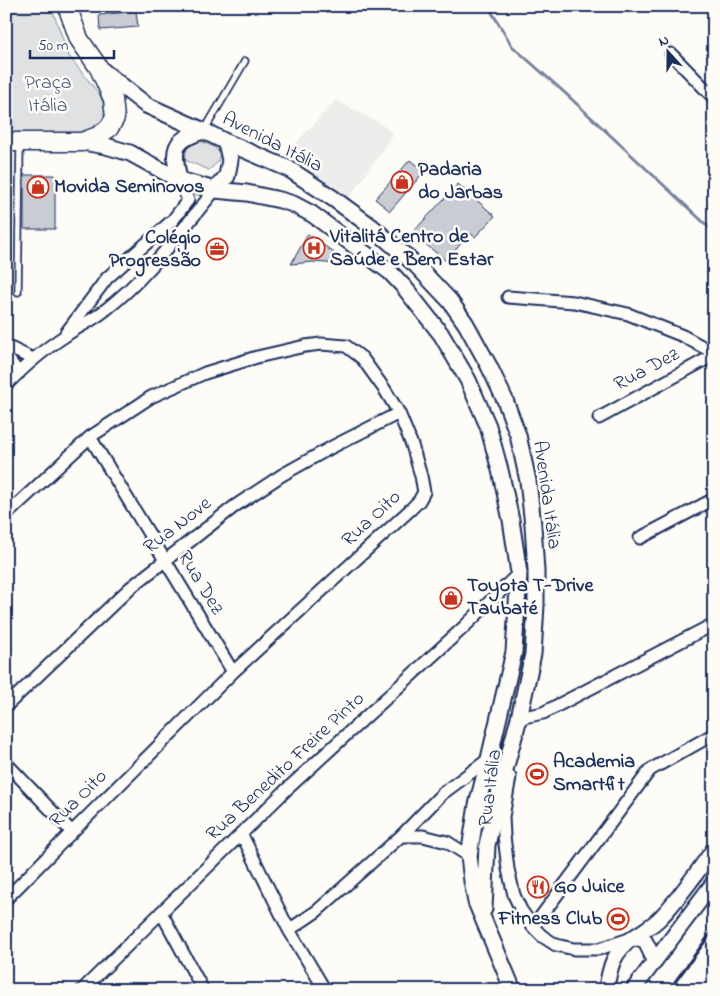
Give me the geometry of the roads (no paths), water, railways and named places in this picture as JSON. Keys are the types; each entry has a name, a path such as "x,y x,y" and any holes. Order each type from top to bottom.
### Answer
{"main road":[{"path":"67,6 79,39 99,68 113,99 115,118 109,128 98,136 82,142"},
{"name":"Avenida Itália","path":"99,68 146,105 289,169 372,227 416,265 450,301 466,324 505,400 518,435 528,481 533,525 536,571 533,654 487,845 483,918"},
{"path":"179,180 175,160 178,144 190,135 204,131"},
{"path":"13,142 82,142 106,146 130,154 179,180 215,190 227,176 230,160 226,142"},
{"name":"Avenida Itália","path":"215,190 247,193 293,204 312,214 390,272 415,300 441,334 464,372 488,426 511,520 518,574 514,652 477,805 469,856 476,902 513,990"}],"street":[{"path":"671,54 714,98"},
{"path":"64,336 107,278 181,211 188,200 179,180"},
{"path":"6,385 33,360 64,336 103,312 124,294 154,262 215,190"},
{"path":"508,297 574,302 628,314 683,336 714,354"},
{"name":"Rua Oito","path":"6,515 90,437 150,397 205,373 256,357 321,344 346,346 362,358 385,390 399,414 412,446 424,492 419,501 233,672 6,899"},
{"path":"6,346 33,360"},
{"name":"Rua Dez","path":"599,418 714,354"},
{"path":"6,356 19,373"},
{"name":"Rua Nove","path":"6,706 130,588 234,506 282,475 332,447 399,414"},
{"name":"Rua Dez","path":"90,437 233,672"},
{"path":"640,538 714,499"},
{"name":"Rua Benedito Freire Pinto","path":"85,989 160,912 286,790 464,627 518,574"},
{"path":"519,718 543,713 714,624"},
{"name":"Rua Itália","path":"519,718 503,817 508,869 514,895 520,910 542,936 556,945 574,949 599,948 634,938"},
{"path":"533,927 650,770 714,734"},
{"path":"290,930 317,911 401,836 443,793 489,759"},
{"path":"6,763 72,832"},
{"path":"241,834 290,930 325,990"},
{"path":"401,836 423,836 447,842 469,856"},
{"path":"606,990 610,967 619,951 661,917 714,849"},
{"path":"633,990 714,882"},
{"path":"160,912 203,990"},
{"path":"634,938 644,941 654,963"}],"lane":[{"path":"204,131 245,62"},
{"path":"13,142 18,292"}],"waterway":[{"path":"488,6 512,46 714,232"}],"railway":[{"path":"669,990 714,929"}],"place":[{"name":"Padaria do Jarbas","path":"402,182"},
{"name":"Movida Seminovos","path":"38,187"},
{"name":"Vitalitá Centro de Saúde e Bem Estar","path":"314,248"},
{"name":"Colégio Progressão","path":"217,249"},
{"name":"Toyota T-Drive Taubaté","path":"451,598"},
{"name":"Academia Smartfit","path":"537,774"},
{"name":"Go Juice","path":"538,887"},
{"name":"Fitness Club","path":"618,919"}],"park label":[{"name":"Praça Itália","path":"48,94"}]}
